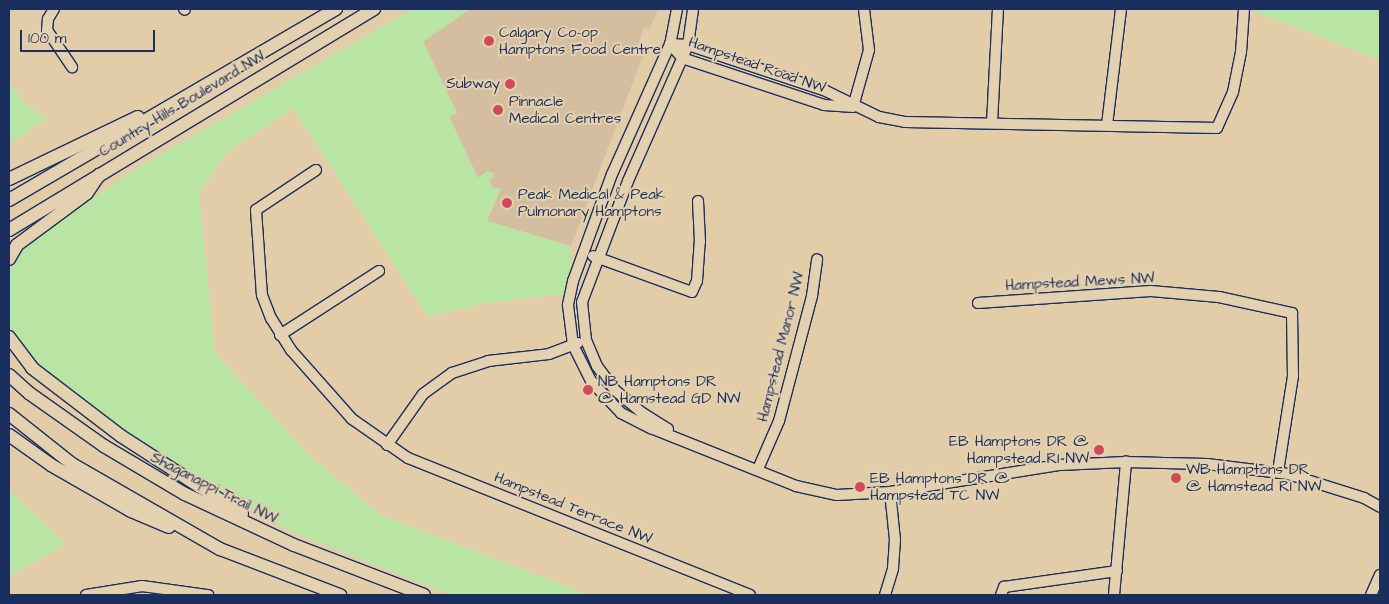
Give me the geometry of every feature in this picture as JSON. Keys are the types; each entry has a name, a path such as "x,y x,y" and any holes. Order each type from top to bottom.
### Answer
{"main road":[{"name":"Country Hills Boulevard NW","path":"9,200 336,9"},
{"name":"Country Hills Boulevard NW","path":"9,230 374,9"},
{"path":"9,179 148,112 183,100"},
{"path":"9,259 17,245 87,193 102,172"},
{"path":"9,337 32,368 121,436 194,485 294,545"},
{"name":"Shaganappi Trail NW","path":"9,374 29,393 104,446 185,494 294,545 424,595"},
{"path":"9,380 29,393"},
{"path":"9,414 72,464 220,549"},
{"path":"9,435 51,465 131,511 220,549 340,595"}],"street":[{"path":"54,9 48,19 48,30 72,67"},
{"path":"676,9 670,44 612,174 573,281 568,305 573,345 591,381 621,413 651,428 684,438 796,486 837,495 890,492 1059,466 1126,462 1207,464 1278,472 1314,480 1380,507"},
{"path":"684,438 641,412 615,390 597,366 586,340 582,302 598,258 688,45 694,9"},
{"path":"853,107 869,50 864,9"},
{"path":"992,123 998,9"},
{"path":"1107,125 1121,9"},
{"name":"Hampstead Road NW","path":"670,44 682,58 824,105 853,107 906,122 1217,128 1233,92 1241,52 1244,9"},
{"name":"Hampstead Road NW","path":"670,44 688,45 826,91 853,107"},
{"name":"Hampstead Terrace NW","path":"316,170 256,210 262,296 280,334 324,390 352,419 408,458 750,595"},
{"path":"584,253 692,292 697,281 700,242 698,201"},
{"name":"Hampstead Manor NW","path":"758,469 779,421 812,296 818,259"},
{"path":"280,334 379,271"},
{"name":"Hampstead Mews NW","path":"978,303 1151,291 1219,297 1292,314 1293,376 1278,472"},
{"path":"387,445 423,394 452,373 488,361 549,354 586,340"},
{"path":"1114,595 1126,462"},
{"path":"885,595 893,568 895,540 890,492"},
{"path":"1001,595 1004,587 1117,571"},
{"path":"1372,595 1380,575"},
{"path":"86,595 112,593 142,586 208,595"},
{"path":"1372,595 1380,586"}],"shaded area":[{"path":"470,9 658,9 650,29 644,27 637,50 644,53 571,246 487,221 501,188 493,189 486,172 478,178 449,116 457,113 423,41"}],"green space":[{"path":"413,9 470,9 423,42 457,113 449,117 478,178 487,171 495,174 489,181 493,189 501,188 487,221 571,246 572,266 565,294 485,303 428,317 293,108 226,153 199,193 215,353 308,454 381,515 588,595 451,595 297,534 231,500 122,428 42,366 17,341 9,324 9,271 18,255 36,238 129,173"},
{"path":"1256,9 1380,9 1380,60 1255,12"},
{"path":"9,80 25,105 48,118 9,144"},
{"path":"9,490 66,544 9,577"}],"place":[{"name":"Calgary Co-op Hamptons Food Centre","path":"489,41"},
{"name":"Subway","path":"510,84"},
{"name":"Pinnacle Medical Centres","path":"498,110"},
{"name":"Peak Medical & Peak Pulmonary Hamptons","path":"507,203"},
{"name":"NB Hamptons DR @ Hamstead GD NW","path":"588,390"},
{"name":"EB Hamptons DR @ Hampstead RI NW","path":"1099,450"},
{"name":"WB Hamptons DR @ Hamstead RI NW","path":"1176,478"},
{"name":"EB Hamptons DR @ Hampstead TC NW","path":"860,487"}]}
